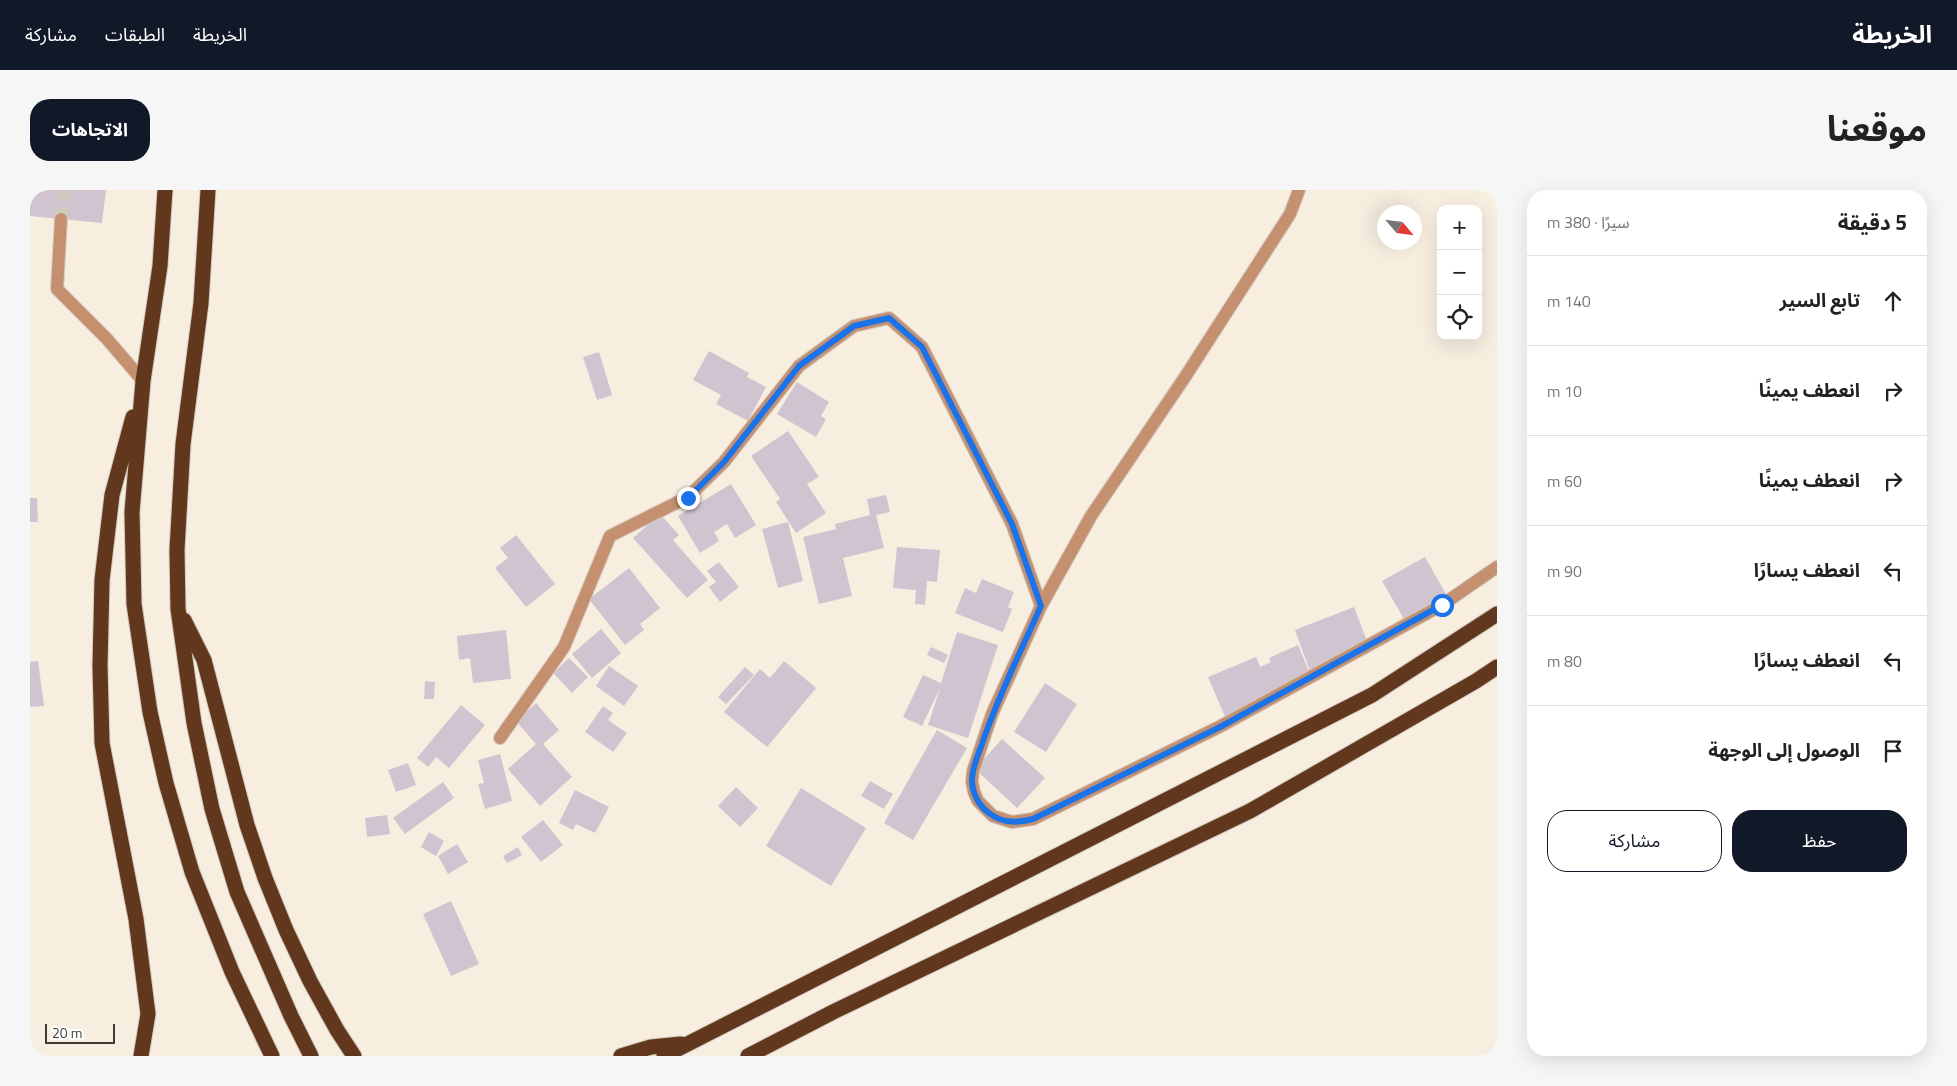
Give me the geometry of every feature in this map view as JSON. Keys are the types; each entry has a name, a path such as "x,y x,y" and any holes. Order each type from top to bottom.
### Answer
{"highway":[{"path":"165,190 160,266 143,381 132,512 134,594 150,712 166,783 192,872 232,972 272,1056"},
{"path":"208,190 201,303 182,444 177,550 178,609 194,723 212,809 237,892 290,1016 311,1056"},
{"path":"141,1056 148,1014 136,919 102,743 100,666 102,580 112,495 143,381"},
{"path":"178,609 204,660 232,772 265,878 286,930 310,981 337,1030 354,1056"},
{"path":"664,1056 1372,695 1497,614"},
{"path":"748,1056 842,1008 1250,811 1476,681 1497,666"},
{"path":"621,1056 651,1047 687,1044"}],"street":[{"path":"1299,190 1290,214 1185,377 1092,516 1041,606 992,714 973,771 972,782 974,792 984,810 993,816 1012,822 1033,819 1220,727 1442,605 1497,567"},
{"path":"61,219 57,289 107,339 143,381"},
{"path":"500,738 564,647 610,536 688,498 724,462 799,366 854,326 889,318 922,347 1012,524 1041,606"}],"building":[{"path":"30,190 106,190 102,223 30,216"},
{"path":"709,351 749,373 747,377 766,387 748,421 716,404 721,395 693,380"},
{"path":"599,352 612,395 597,400 583,357"},
{"path":"797,382 829,402 821,416 826,419 816,437 777,414"},
{"path":"788,431 819,477 807,484 826,513 796,533 776,502 780,499 751,456"},
{"path":"731,484 756,525 735,538 727,524 714,532 719,541 700,553 678,516"},
{"path":"886,495 890,512 876,515 884,548 843,558 852,596 819,604 803,537 836,529 835,524 870,515 867,499"},
{"path":"30,498 37,498 38,522 30,522"},
{"path":"660,514 679,535 673,540 708,580 687,598 633,538"},
{"path":"788,522 803,581 778,588 762,529"},
{"path":"516,535 555,584 526,607 495,568 508,558 500,548"},
{"path":"897,547 940,550 937,582 927,581 925,605 915,604 916,590 893,588"},
{"path":"1425,557 1446,594 1404,619 1382,581"},
{"path":"719,562 739,587 720,602 709,587 716,582 707,571"},
{"path":"629,568 660,608 640,624 644,630 625,645 589,599"},
{"path":"982,579 1014,592 1008,607 1012,609 1003,632 955,613 965,588 976,593"},
{"path":"1354,607 1371,652 1311,674 1295,630"},
{"path":"601,629 621,653 592,678 572,654"},
{"path":"506,630 511,679 473,683 470,658 459,660 457,636"},
{"path":"957,632 998,645 968,738 928,725 940,688 922,726 903,717 923,675 941,683"},
{"path":"1298,645 1313,681 1226,719 1208,677 1256,657 1260,667 1271,662 1269,658"},
{"path":"931,647 948,655 944,663 927,655"},
{"path":"569,658 588,677 572,693 553,673"},
{"path":"38,661 44,706 30,707 30,662"},
{"path":"784,661 816,688 767,747 724,712 760,669 770,678"},
{"path":"609,666 638,686 624,706 596,686"},
{"path":"745,667 754,675 726,704 718,697"},
{"path":"425,681 435,682 434,699 424,699"},
{"path":"1045,683 1077,704 1046,752 1014,732"},
{"path":"536,703 559,730 543,744 572,777 540,806 508,769 536,744 516,721"},
{"path":"461,705 485,725 449,768 436,757 428,767 417,758"},
{"path":"603,706 613,713 608,720 627,733 613,752 585,732"},
{"path":"937,730 967,748 913,840 884,823"},
{"path":"1002,739 1045,778 1017,808 975,769"},
{"path":"500,754 512,801 485,809 478,784 484,783 478,760"},
{"path":"408,763 416,785 396,792 388,770"},
{"path":"870,781 893,794 884,809 861,796"},
{"path":"443,782 454,798 405,834 393,818"},
{"path":"736,787 758,808 740,827 718,806"},
{"path":"801,788 866,828 831,886 766,846"},
{"path":"575,790 609,807 595,833 576,824 573,830 559,823"},
{"path":"387,815 390,834 367,837 365,818"},
{"path":"543,820 563,845 541,862 521,837"},
{"path":"429,832 444,841 436,856 421,847"},
{"path":"457,844 468,862 448,874 438,856"},
{"path":"518,847 522,855 507,863 503,856"},
{"path":"451,901 479,964 451,976 423,914"}],"tunnel":[{"path":"61,219 65,190"}],"route":[{"path":"688,498 724,462 799,366 854,326 889,318 922,347 1012,524 1041,606 992,714 973,771 972,782 974,792 984,810 1002,820 1012,822 1023,822 1033,819 1220,727 1442,605"}]}
